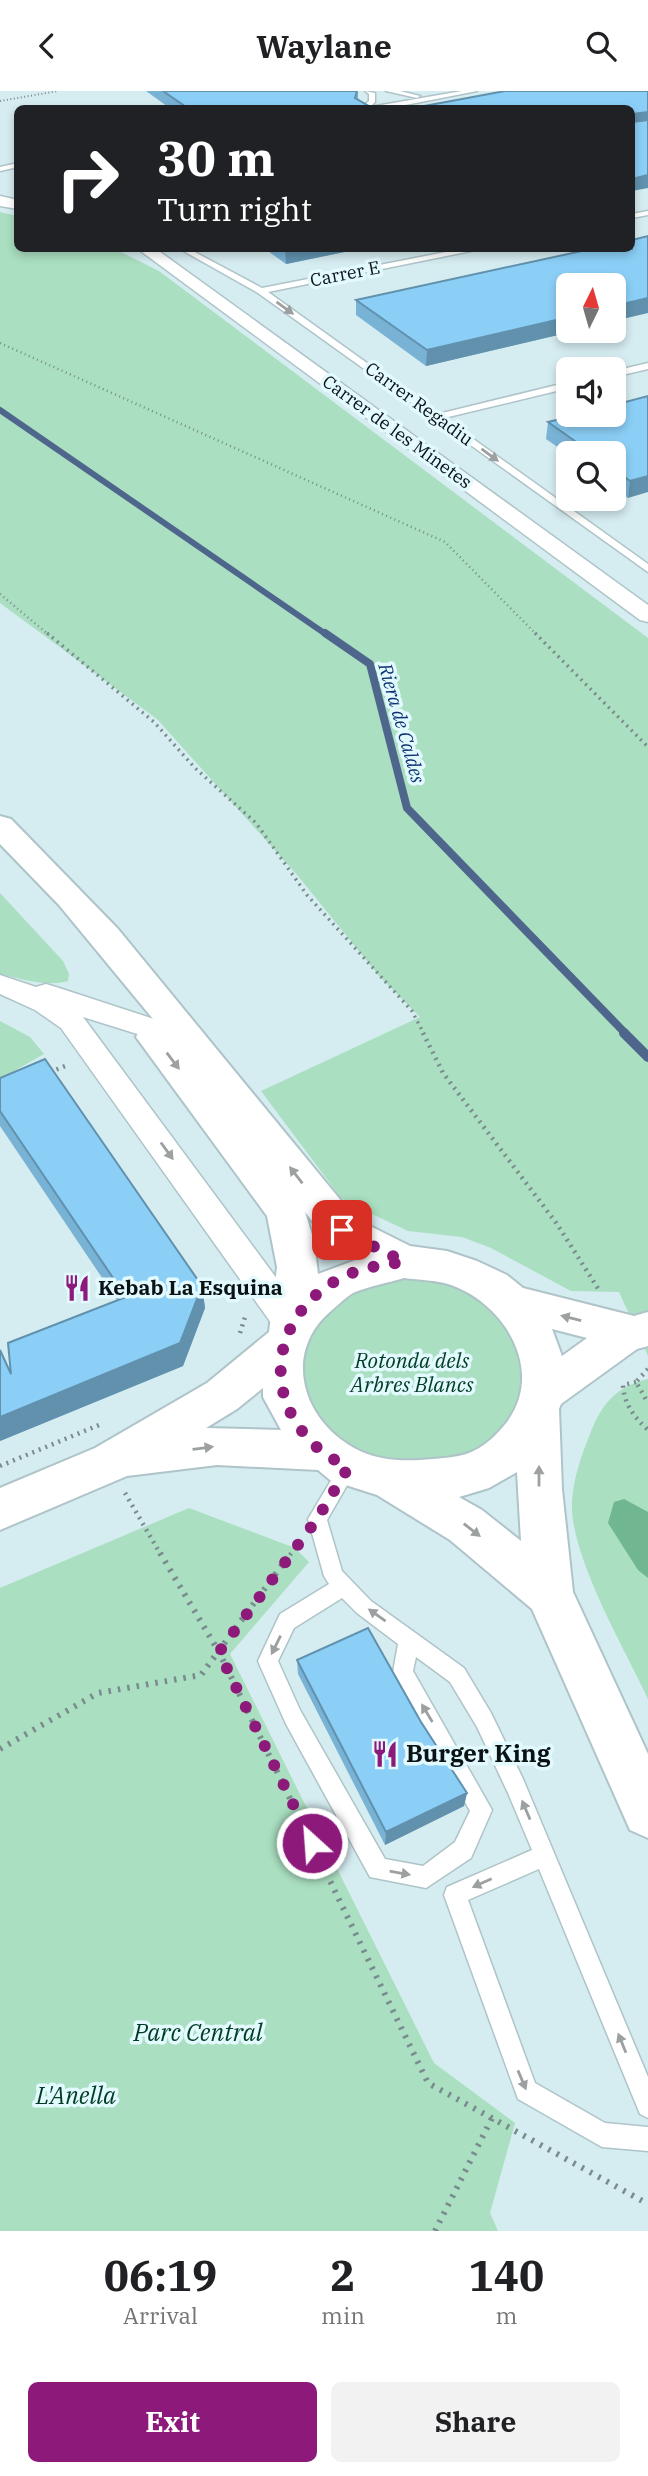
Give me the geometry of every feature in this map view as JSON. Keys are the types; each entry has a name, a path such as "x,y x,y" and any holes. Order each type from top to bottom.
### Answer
{"main road":[{"path":"0,826 71,897 106,937 342,1230 404,1262"},
{"path":"0,862 53,916 141,1019 285,1211 298,1245 300,1267 280,1367 282,1389 289,1412 303,1432 334,1459"},
{"path":"117,1475 222,1396 287,1334 311,1299 337,1279 369,1267 404,1262 428,1263 473,1276 511,1302 642,1343"},
{"path":"511,1302 535,1335 542,1353 539,1489 549,1593 648,1812"},
{"path":"393,1482 430,1484 466,1476 498,1461 522,1439 542,1402 642,1343"},
{"path":"0,1509 217,1446 334,1459 393,1482 467,1525 549,1593"}],"street":[{"name":"Carrer de les Minetes","path":"150,252 648,615"},
{"path":"0,845 43,885 71,897"},
{"path":"106,937 104,954 128,985 141,1019"},
{"path":"1,984 141,1019"},
{"path":"1,984 46,1003 71,1021 287,1334"}],"lane":[{"path":"368,91 372,93 372,102 368,105"},
{"path":"389,91 441,97"},
{"path":"394,105 474,91"},
{"name":"Carrer Regadiu","path":"190,252 261,291 646,566"},
{"name":"Carrer E","path":"261,291 456,252"},
{"path":"626,371 648,366"},
{"path":"437,417 556,388"},
{"path":"334,1459 317,1519 334,1576 364,1607 457,1675 484,1720 545,1854 648,2106"},
{"path":"344,1586 287,1621 268,1661 293,1717 378,1869 426,1877 463,1850 481,1809 403,1672 409,1638"},
{"path":"545,1854 455,1895 501,2027 526,2091 601,2135 648,2139"}],"path":[{"path":"0,101 58,91"},
{"path":"0,343 445,542 648,747"},
{"path":"0,593 154,722 195,768 256,823 307,895 412,1011 443,1073 557,1224 600,1292"},
{"path":"642,1343 636,1382 648,1403"},
{"path":"636,1382 623,1385 626,1405 648,1430"},
{"path":"117,1475 219,1652 428,2083 648,2204"},
{"path":"0,1749 99,1693 201,1675 317,1519"},
{"path":"435,2231 492,2118"}],"green space":[{"path":"0,212 14,215 14,252 121,252 159,271 648,638 648,1356 619,1292 571,1291 491,1248 462,1237 408,1231 341,1198 261,1091 420,1017 380,977 298,876 157,719 0,603"},
{"path":"0,893 63,961 69,974 68,981 42,983 0,974"},
{"path":"0,1021 30,1037 44,1054 0,1079"},
{"name":"Rotonda dels Arbres Blancs","path":"404,1262 511,1302 539,1412 430,1484 303,1432 291,1324"},
{"path":"648,1379 648,1699 600,1602 579,1548 573,1523 572,1501 581,1459 599,1414 618,1392"},
{"path":"624,1499 648,1512 648,1578 638,1570 608,1523 614,1502"},
{"name":"Parc Central","path":"189,1508 295,1548 309,1562 230,1654 434,2063 515,2123 490,2213 498,2231 0,2231 0,1588"}],"building":[{"path":"163,91 357,91 355,98 367,105 183,105"},
{"path":"505,91 648,91 648,112 635,114 635,105 430,105"},
{"path":"648,120 648,175 635,178 635,122"},
{"path":"648,236 648,298 626,303 626,273 556,273 556,320 427,350 356,300 577,252 635,252 635,239"},
{"path":"648,396 648,476 630,481 626,478 626,441 575,441 548,422 556,420 556,427 626,427 626,402"},
{"path":"45,1059 202,1286 180,1343 0,1417 0,1350 11,1374 8,1343 126,1297 0,1111 0,1078"},
{"name":"Burger King","path":"368,1628 421,1722 467,1793 386,1832 297,1660"}],"waterway":[{"name":"Riera de Caldes","path":"0,410 327,635"},
{"name":"Riera de Caldes","path":"325,633 370,664 407,808 626,1034"},
{"name":"Riera de Caldes","path":"624,1033 648,1057"}],"place":[{"name":"Kebab La Esquina","path":"77,1288"},
{"name":"Burger King","path":"385,1754"}],"route":[{"path":"312,1843 219,1652 327,1505 348,1468 320,1451 289,1412 282,1389 280,1367 286,1334 311,1299 337,1279 369,1267 404,1262 342,1230"}],"park label":[{"name":"L'Anella","path":"76,2096"}]}
